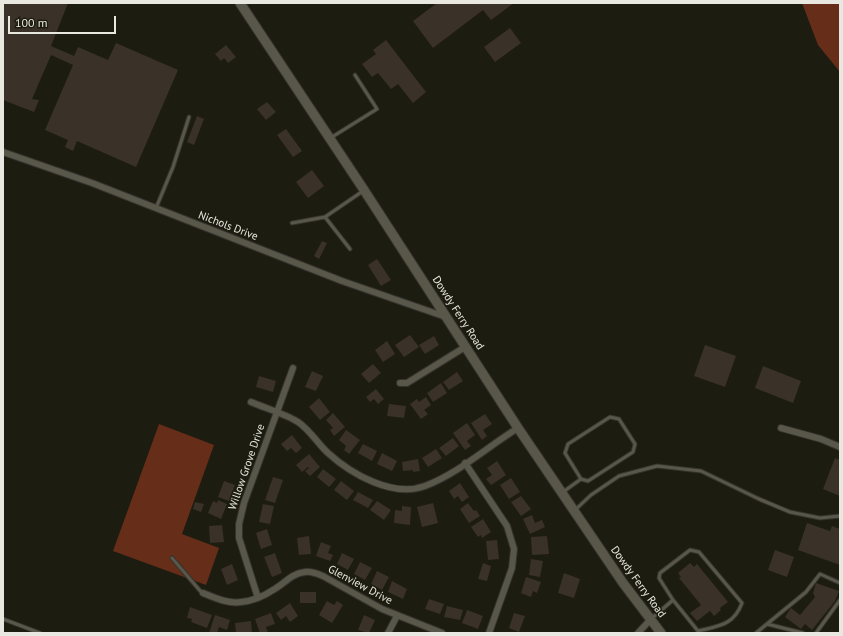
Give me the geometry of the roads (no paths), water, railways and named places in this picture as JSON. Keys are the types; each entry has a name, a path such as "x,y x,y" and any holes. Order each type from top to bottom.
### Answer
{"street":[{"name":"Dowdy Ferry Road","path":"240,3 330,138 518,428 623,583 661,633"},
{"name":"Nichols Drive","path":"3,152 156,208 342,281 446,317"},
{"path":"400,383 407,383 465,347"},
{"name":"Willow Grove Drive","path":"258,598 240,544 239,524 244,502 293,368"},
{"path":"251,402 299,423 327,452 348,468 381,485 405,490 424,486 448,475 518,428"},
{"path":"781,428 820,439 840,447"},
{"path":"465,463 507,526 514,549 512,568 489,633"},
{"name":"Glenview Drive","path":"203,593 219,600 240,602 258,598 274,590 291,577 306,572 323,576 382,609 442,633"},
{"path":"388,633 397,616"},
{"path":"638,633 650,620"}],"lane":[{"path":"330,138 377,109 355,75"},
{"path":"156,208 173,166 189,117"},
{"path":"292,223 325,217 364,190"},
{"path":"325,217 350,249"},
{"path":"610,417 618,419 635,444 633,452 588,481 581,478 565,453 568,444 610,417"},
{"path":"574,511 591,495 619,476 657,466 701,471 758,499 790,512 820,518 840,516"},
{"path":"562,493 581,478"},
{"path":"690,550 699,552 742,603 738,613 723,625 698,631 673,600 659,578 660,573 690,550"},
{"path":"172,558 203,593"},
{"path":"756,633 806,592 820,574 840,583"},
{"path":"650,620 673,600"},
{"path":"816,633 840,600"},
{"path":"3,619 40,633"},
{"path":"766,624 803,633"}]}
